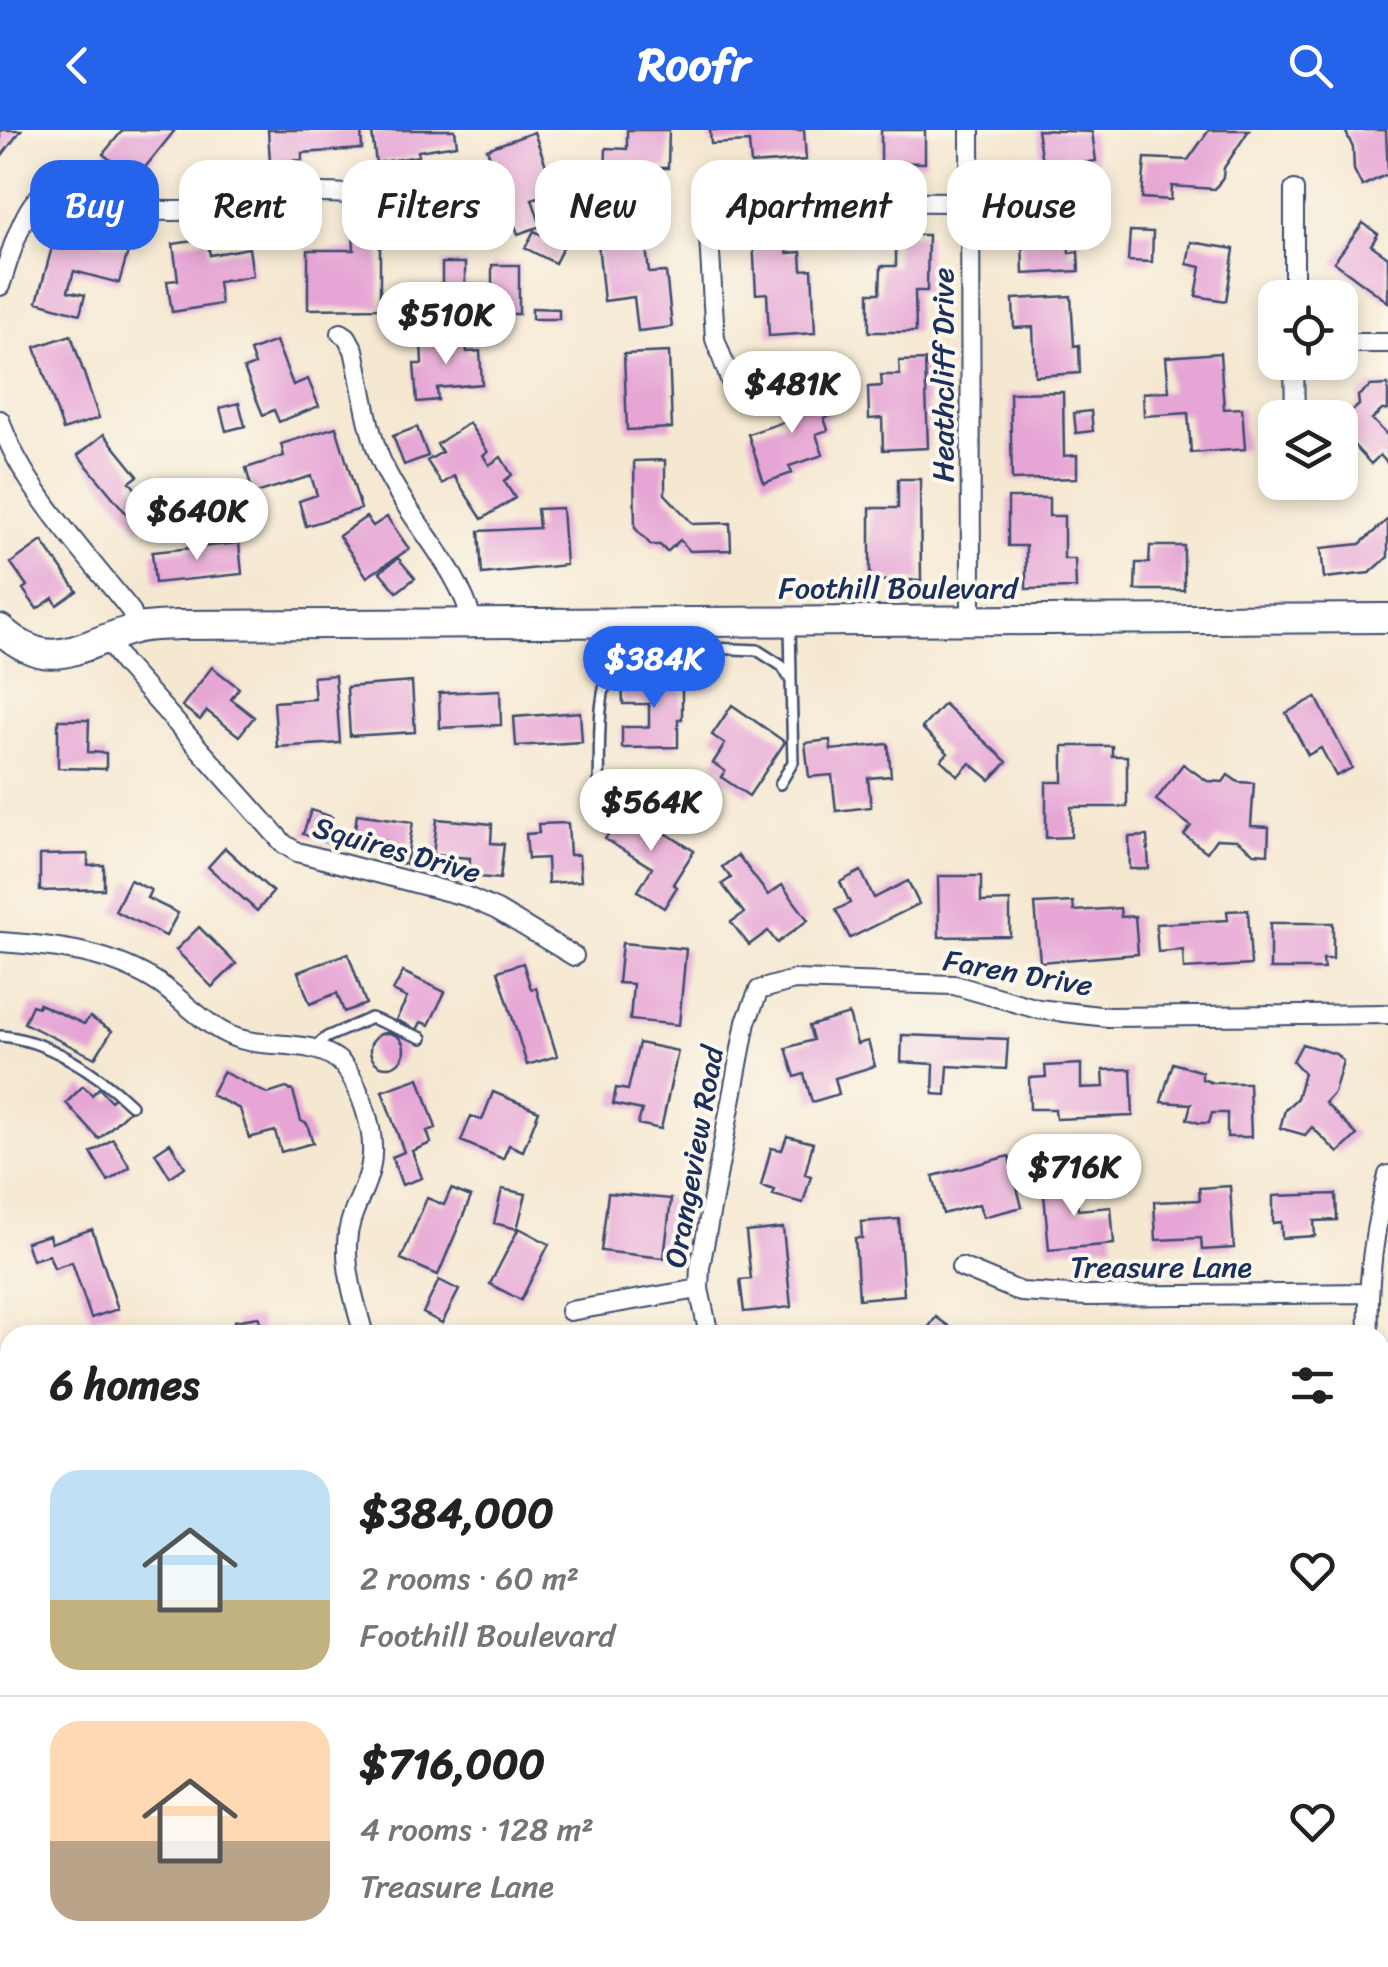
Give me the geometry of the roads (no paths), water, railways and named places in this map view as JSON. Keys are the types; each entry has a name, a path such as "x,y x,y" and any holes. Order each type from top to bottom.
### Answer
{"street":[{"name":"Heathcliff Drive","path":"970,130 970,160"},
{"path":"1294,190 1294,280"},
{"path":"0,286 35,200 46,194 64,194 122,209 158,211 211,208 266,196 342,195"},
{"path":"731,382 715,339 708,236 720,212 747,202 947,202"},
{"name":"Heathcliff Drive","path":"970,250 972,619"},
{"path":"340,333 354,350 374,444 386,471 467,600 473,623"},
{"path":"1358,343 1388,343"},
{"path":"0,420 14,456 31,482 131,612 136,628"},
{"name":"Foothill Boulevard","path":"0,630 22,646 50,656 136,628 473,623 619,633 790,621 1388,618"},
{"name":"Squires Drive","path":"106,638 123,663 284,844 311,856 465,896 497,910 574,956"},
{"path":"0,942 67,947 116,961 154,981 225,1034 250,1042 310,1050 339,1061 353,1082 370,1126 374,1163 347,1243 353,1297 361,1325"},
{"name":"Faren Drive","path":"760,990 794,980 954,985 1038,1009 1108,1017 1388,1014"},
{"name":"Orangeview Road","path":"708,1325 699,1289 700,1267 746,1022 760,990"},
{"path":"1369,1325 1372,1250 1388,1175"},
{"name":"Treasure Lane","path":"960,1266 1021,1292 1086,1296 1368,1293"},
{"path":"570,1311 699,1289"}],"lane":[{"path":"780,784 794,762 790,621"},
{"path":"603,802 599,789 601,706 619,633 757,650 782,666 791,681"},
{"path":"310,1050 354,1022 370,1018 422,1038"},
{"path":"0,1036 22,1038 55,1054 112,1086 131,1105"}]}
